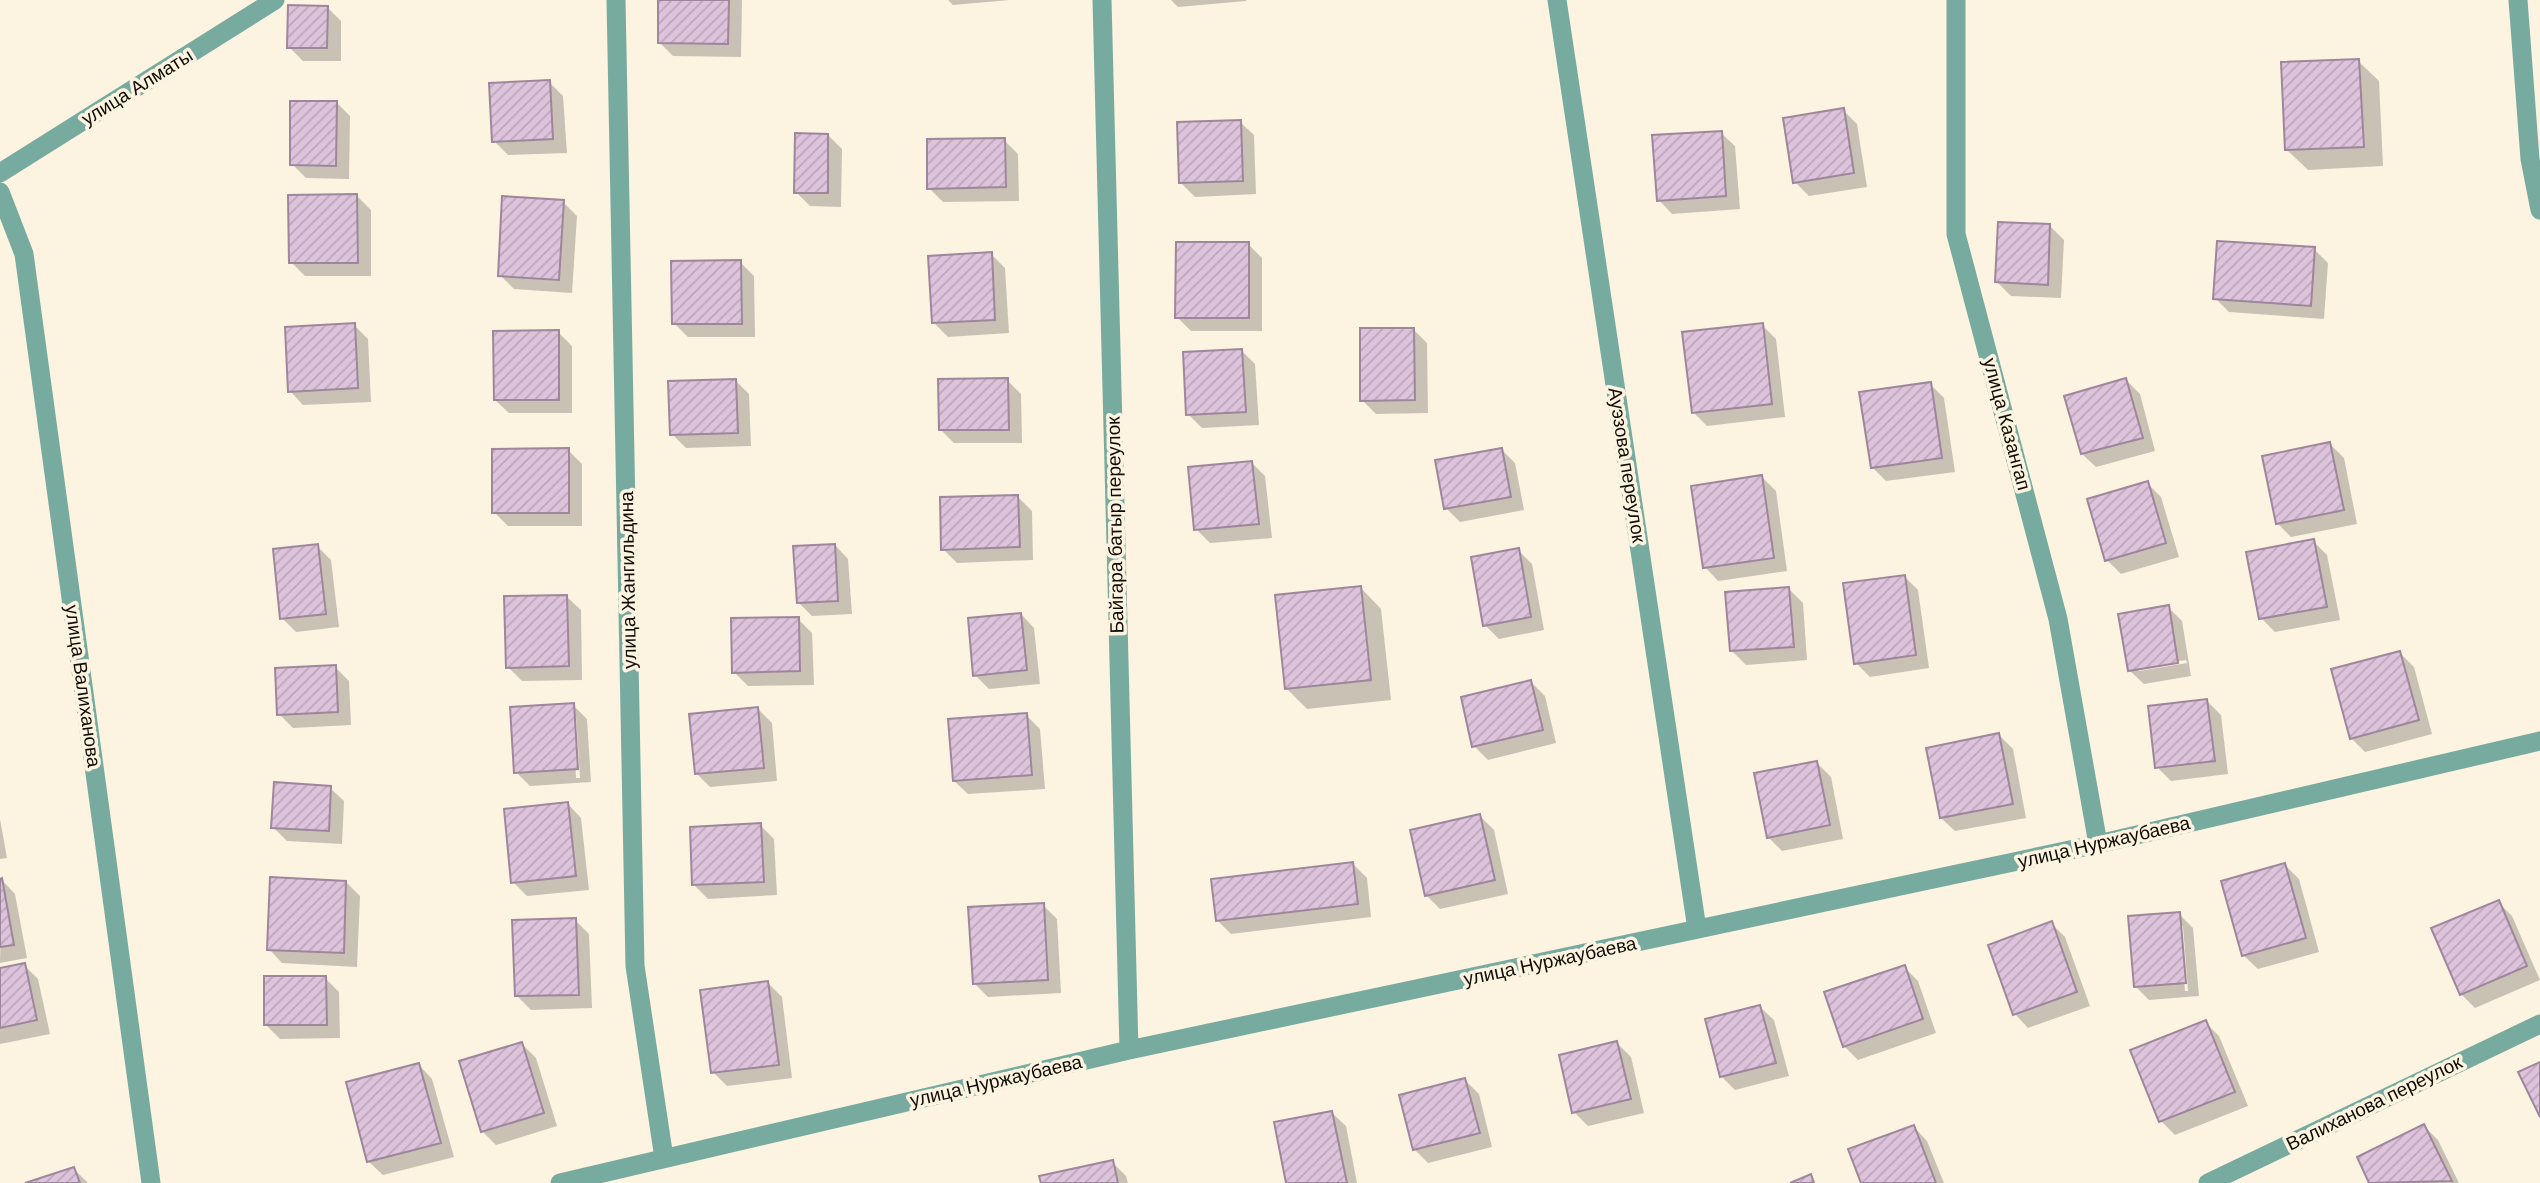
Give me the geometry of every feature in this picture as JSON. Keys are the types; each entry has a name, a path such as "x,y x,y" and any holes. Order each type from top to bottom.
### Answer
{"street":[{"name":"улица Алматы","path":"0,173 275,0"},
{"name":"улица Жангильдина","path":"616,0 635,966 664,1158"},
{"name":"Байгара батыр переулок","path":"1102,0 1129,1050"},
{"name":"Ауэзова переулок","path":"1557,0 1697,929"},
{"name":"улица Казангап","path":"1955,0 1956,234 2058,619 2098,845"},
{"path":"2518,0 2530,159 2540,210"},
{"name":"улица Валиханова","path":"0,192 24,254 151,1183"},
{"name":"улица Нуржаубаева","path":"560,1183 1129,1050 2098,845 2540,740"},
{"name":"Валиханова переулок","path":"2208,1183 2540,1024"}],"building":[{"path":"658,0 729,0 728,44 658,43"},
{"path":"288,5 328,6 327,48 287,48"},
{"path":"2359,59 2364,147 2285,150 2281,62"},
{"path":"550,80 553,139 492,142 489,83"},
{"path":"290,101 337,101 336,166 290,165"},
{"path":"1844,108 1854,173 1793,183 1783,118"},
{"path":"1241,120 1243,181 1179,183 1177,122"},
{"path":"1722,131 1726,196 1657,201 1652,135"},
{"path":"795,133 828,134 828,193 794,193"},
{"path":"1005,138 1006,187 927,189 927,139"},
{"path":"357,194 358,263 289,263 288,195"},
{"path":"502,196 564,200 559,280 498,276"},
{"path":"1998,222 2050,224 2048,285 1995,282"},
{"path":"2217,241 2315,247 2311,306 2213,299"},
{"path":"1176,242 1249,242 1249,318 1175,318"},
{"path":"992,252 995,320 932,323 928,256"},
{"path":"741,260 742,324 672,324 671,261"},
{"path":"355,323 358,388 288,392 285,327"},
{"path":"1763,323 1772,404 1692,413 1682,332"},
{"path":"1360,328 1414,328 1415,400 1360,401"},
{"path":"559,330 559,400 494,400 493,331"},
{"path":"1242,349 1246,412 1186,415 1183,352"},
{"path":"1008,378 1009,430 939,430 938,379"},
{"path":"2126,378 2143,438 2081,454 2064,396"},
{"path":"736,379 738,433 670,435 668,381"},
{"path":"1931,382 1942,458 1871,468 1859,392"},
{"path":"2330,442 2344,510 2276,524 2262,456"},
{"path":"569,448 569,513 492,513 492,449"},
{"path":"1502,448 1511,497 1444,509 1435,460"},
{"path":"1252,461 1259,524 1194,530 1188,467"},
{"path":"1762,475 1774,558 1703,568 1691,486"},
{"path":"2148,481 2166,543 2105,561 2087,499"},
{"path":"1018,495 1020,547 941,550 940,497"},
{"path":"2314,539 2327,607 2259,619 2246,552"},
{"path":"318,544 326,614 280,619 273,549"},
{"path":"835,544 838,601 797,603 793,546"},
{"path":"1519,548 1531,617 1483,626 1471,557"},
{"path":"1905,575 1916,655 1854,664 1843,583"},
{"path":"1361,586 1371,680 1285,689 1275,595"},
{"path":"1789,587 1794,647 1730,651 1725,592"},
{"path":"567,595 569,666 506,668 504,596"},
{"path":"2169,605 2178,663 2128,671 2118,614"},
{"path":"1021,613 1027,670 973,676 968,618"},
{"path":"799,617 800,671 732,673 731,618"},
{"path":"2400,651 2419,720 2350,739 2331,669"},
{"path":"336,665 338,712 277,715 275,668"},
{"path":"1531,680 1543,730 1472,747 1461,697"},
{"path":"2207,699 2215,761 2155,768 2148,706"},
{"path":"574,703 578,769 514,773 510,707"},
{"path":"758,707 764,768 695,774 689,714"},
{"path":"1027,713 1032,775 953,781 948,719"},
{"path":"1999,733 2013,804 1940,818 1926,748"},
{"path":"1817,761 1830,825 1767,838 1754,773"},
{"path":"274,782 331,786 329,831 271,828"},
{"path":"568,802 576,876 511,883 504,809"},
{"path":"1480,814 1495,880 1425,896 1410,830"},
{"path":"761,823 764,882 692,885 690,827"},
{"path":"1353,862 1358,904 1216,921 1211,879"},
{"path":"2285,863 2306,938 2242,956 2221,881"},
{"path":"270,877 346,881 344,953 267,950"},
{"path":"2,878 14,945 0,947 0,879"},
{"path":"2499,900 2527,966 2460,995 2431,928"},
{"path":"1044,903 1048,980 973,984 968,907"},
{"path":"2180,912 2186,983 2134,987 2128,916"},
{"path":"576,918 579,995 515,996 512,920"},
{"path":"2052,921 2077,992 2013,1015 1988,945"},
{"path":"25,963 37,1020 0,1028 0,968"},
{"path":"1905,965 1923,1019 1843,1047 1824,992"},
{"path":"264,976 326,976 327,1025 264,1025"},
{"path":"768,981 779,1065 711,1073 700,990"},
{"path":"1760,1005 1776,1063 1720,1077 1705,1019"},
{"path":"2206,1020 2235,1092 2159,1122 2130,1050"},
{"path":"1617,1041 1631,1099 1572,1113 1559,1055"},
{"path":"522,1042 544,1113 481,1132 459,1061"},
{"path":"2540,1062 2540,1117 2518,1072"},
{"path":"419,1063 441,1143 367,1162 346,1082"},
{"path":"1465,1078 1480,1133 1413,1150 1399,1095"},
{"path":"1332,1111 1347,1183 1286,1183 1274,1122"},
{"path":"2424,1124 2452,1181 2369,1183 2357,1157"},
{"path":"1914,1125 1936,1183 1861,1183 1848,1149"},
{"path":"1113,1160 1118,1183 1041,1183 1039,1176"},
{"path":"74,1167 80,1183 25,1183"},
{"path":"1811,1174 1814,1183 1790,1183"}]}
